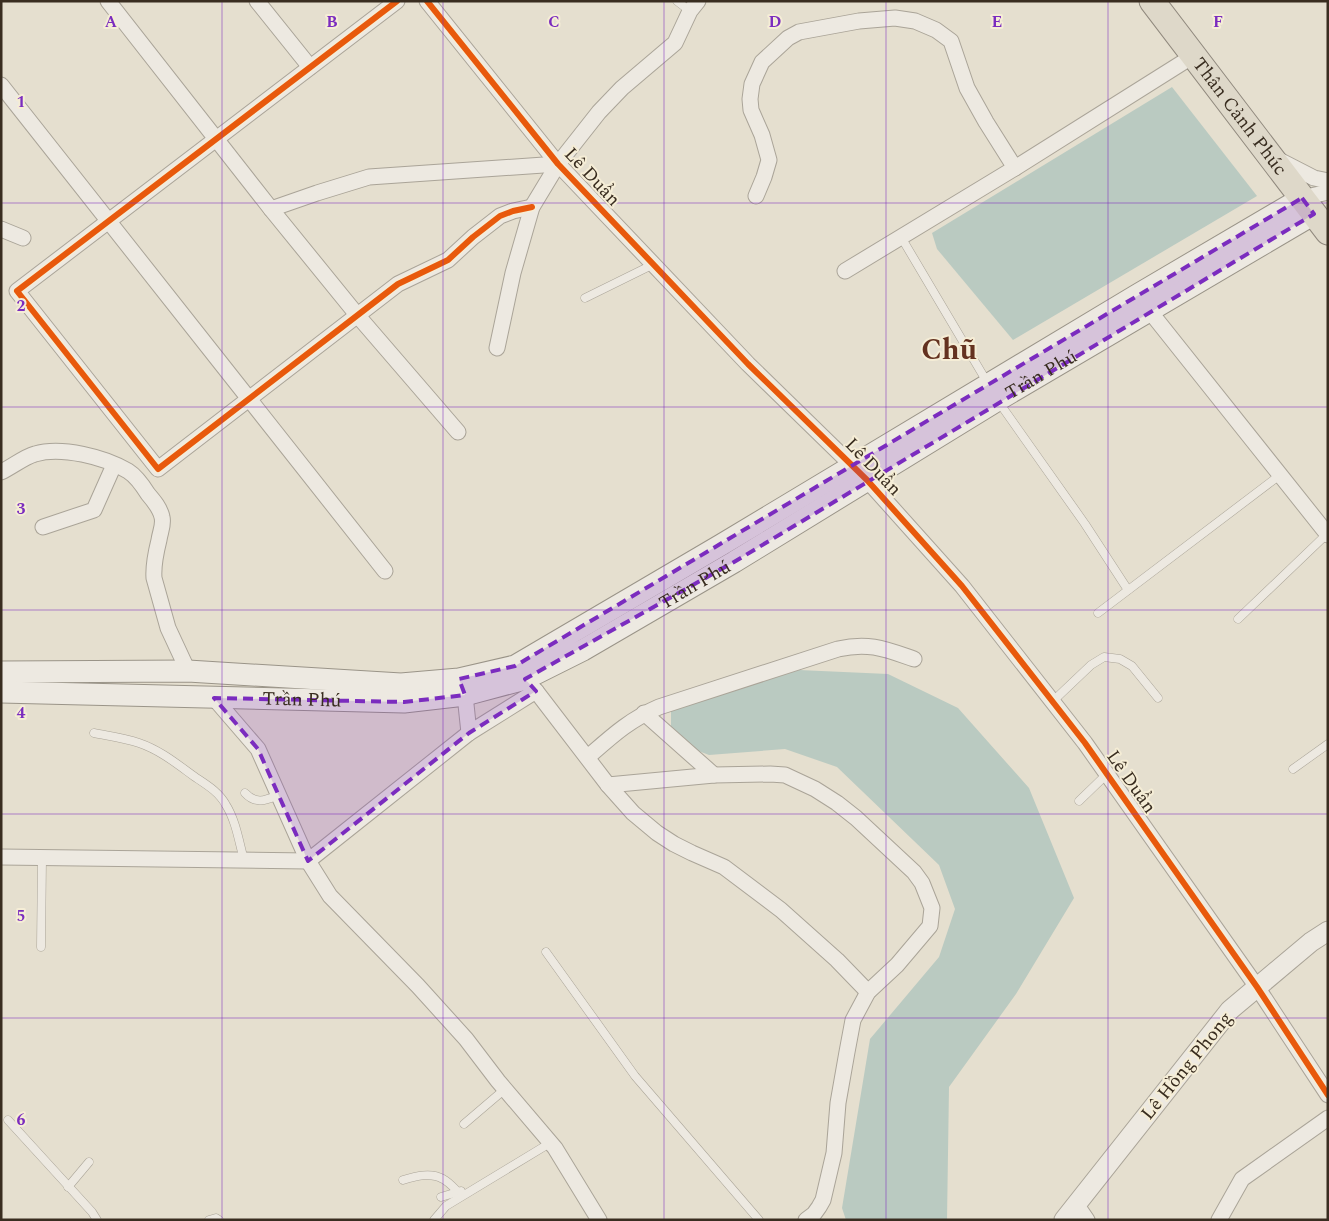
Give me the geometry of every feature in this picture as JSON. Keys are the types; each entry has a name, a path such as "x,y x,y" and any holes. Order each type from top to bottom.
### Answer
{"highway":[{"name":"Thân Cảnh Phúc","path":"1152,1 1270,156 1318,212"}],"main road":[{"name":"Trần Phú","path":"1,692 404,702 462,687 525,679 583,650 725,567 860,473 1143,302 1318,212"},
{"name":"Trần Phú","path":"1,672 188,671 462,687"}],"street":[{"path":"108,1 358,316 458,432"},
{"path":"257,1 310,68"},
{"path":"397,1 17,291 158,469 398,284 448,260 500,216 532,207"},
{"name":"Lê Duẩn","path":"427,1 558,164 748,364 860,473 962,586 1085,743 1257,987 1328,1095"},
{"path":"498,348 513,274 532,207 558,164 599,112 622,88 675,44 694,6"},
{"path":"756,196 769,160 750,104 752,84 762,62 788,38 799,32 840,24 895,18 915,21 936,30 951,41 967,88 1015,168"},
{"path":"845,271 1015,168 1193,56"},
{"path":"1,85 385,571"},
{"path":"1270,156 1314,178 1328,181"},
{"path":"272,209 369,177 558,164"},
{"path":"1318,212 1328,192"},
{"path":"1,229 23,238"},
{"path":"1143,302 1327,535"},
{"path":"1,472 34,454 51,451 75,452 102,460 129,472 143,486 157,505 162,525 153,572 154,578 168,628 188,671"},
{"path":"43,527 94,510 114,465"},
{"path":"588,757 623,726 660,706 838,649 870,646 914,659"},
{"path":"525,679 588,757 608,785 633,813 657,833 692,853 724,867 782,910 837,960 868,992"},
{"name":"Trần Phú","path":"308,861 469,733 525,679"},
{"path":"462,687 469,733"},
{"path":"214,698 258,749 308,861 330,896 418,986 466,1039 505,1090 550,1143 599,1220"},
{"path":"644,713 714,775"},
{"path":"608,785 714,775 770,774 785,776 815,789 837,803 856,818 914,872 922,883 932,908 930,926 897,964 868,992 853,1020 838,1103 834,1153 823,1200 814,1214 806,1220"},
{"path":"1,857 308,861"},
{"name":"Lê Hồng Phong","path":"1064,1220 1082,1212 1230,1010 1311,942 1328,931"},
{"path":"1219,1220 1242,1179 1328,1118"}],"lane":[{"path":"677,1 694,6"},
{"path":"904,242 993,393 1085,524 1128,590"},
{"path":"585,298 654,264"},
{"path":"1098,613 1280,476"},
{"path":"1238,619 1327,535"},
{"path":"1052,702 1091,665 1104,657 1120,659 1132,666 1158,698"},
{"path":"94,733 139,742 153,748 214,790 228,807 244,860"},
{"path":"1293,769 1328,744"},
{"path":"1080,801 1107,774"},
{"path":"245,793 255,800 262,801 279,795"},
{"path":"41,947 42,858"},
{"path":"546,952 635,1076 759,1220"},
{"path":"464,1124 505,1090"},
{"path":"8,1120 92,1212 97,1220"},
{"path":"434,1220 446,1206 550,1143"},
{"path":"68,1187 89,1162"},
{"path":"404,1180 419,1176 436,1176 444,1179 458,1192"},
{"path":"441,1197 475,1188"},
{"path":"209,1220 216,1218 219,1220"}],"highlighted area":[{"path":"1302,198 1314,214 734,562 525,679 536,691 469,733 308,861 258,749 214,698 404,702 465,695 459,679 515,666"}],"shaded area":[{"path":"1172,87 1257,196 1013,340 937,249 932,233"},
{"path":"799,670 888,674 958,708 1029,788 1074,898 1016,994 949,1087 947,1220 846,1220 842,1208 870,1039 939,957 955,909 939,865 837,767 785,749 709,755 696,750 671,726 671,711"}],"cycle path":[{"path":"397,1 17,291 158,469 398,284 448,260 500,216 532,207"},
{"path":"427,1 558,164 748,364 867,480 962,586 1085,743 1257,987 1328,1095"}],"district":[{"name":"Chũ","path":"949,350"}]}
